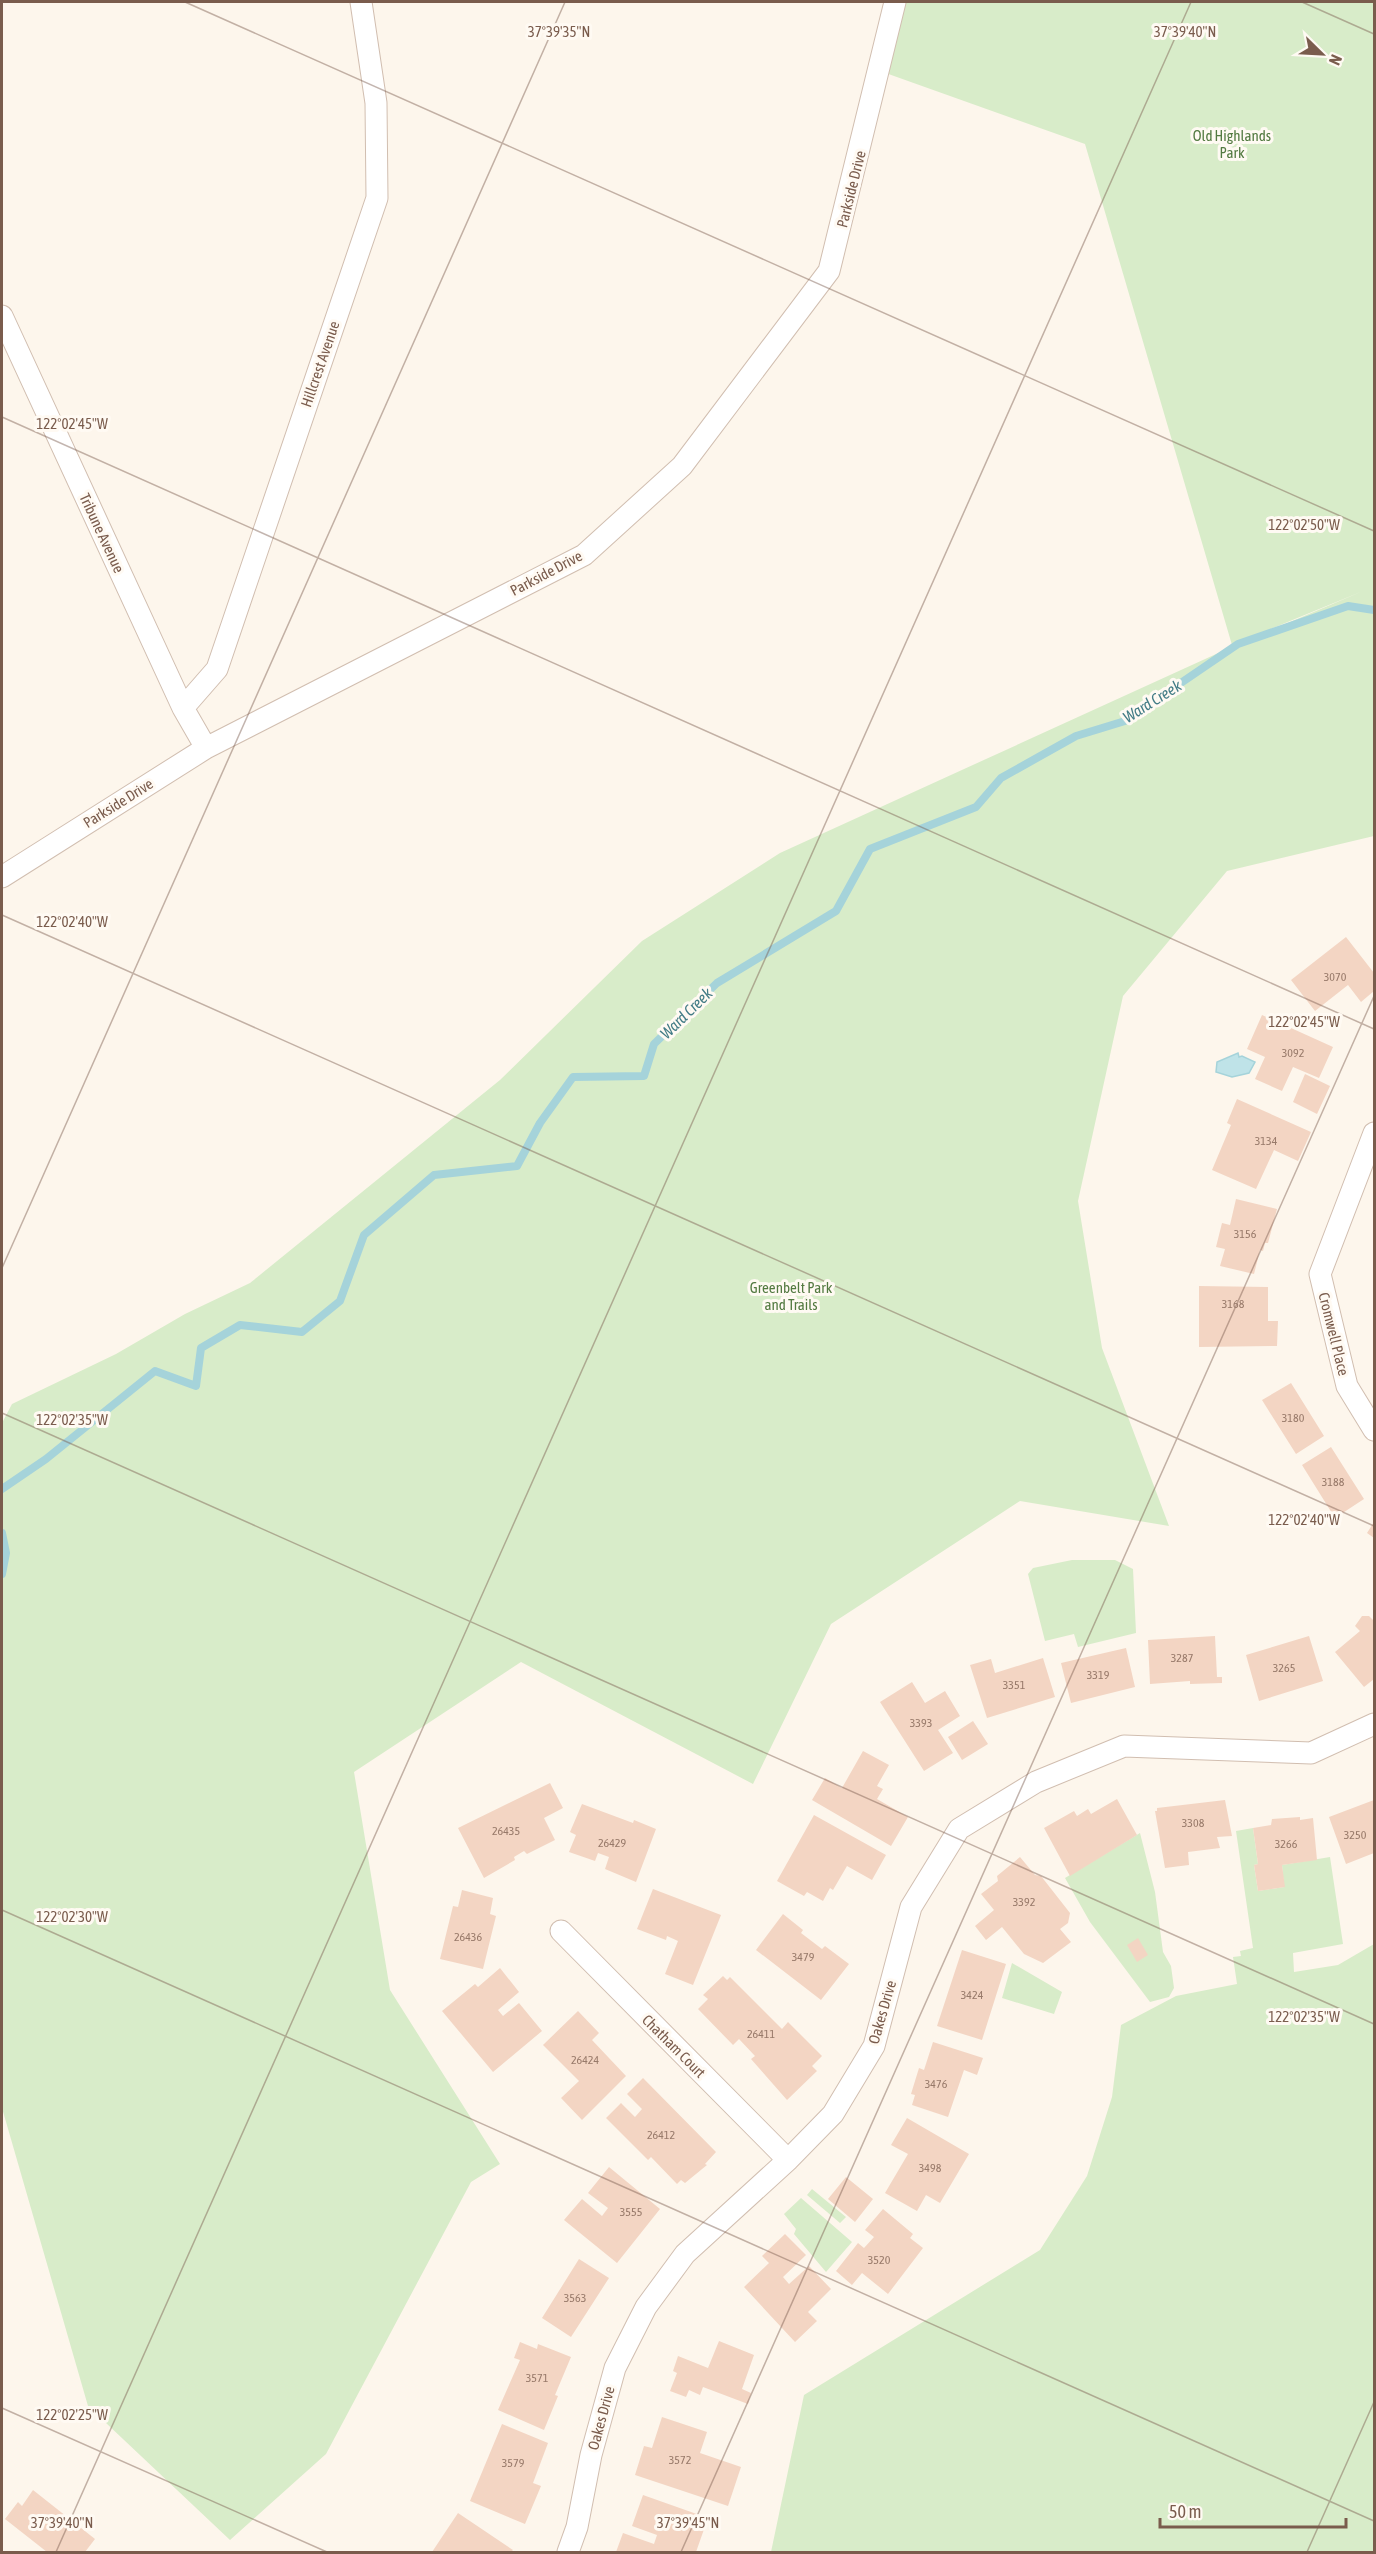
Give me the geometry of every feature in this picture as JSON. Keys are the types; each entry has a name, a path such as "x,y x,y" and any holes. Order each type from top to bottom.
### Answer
{"street":[{"name":"Hillcrest Avenue","path":"183,708 217,669 377,198 376,103 361,2"},
{"name":"Parkside Drive","path":"2,877 206,748 584,555 682,466 829,271 895,2"},
{"name":"Tribune Avenue","path":"2,315 183,708 206,748"},
{"name":"Cromwell Place","path":"1374,1133 1320,1274 1347,1386 1374,1430"},
{"name":"Oakes Drive","path":"568,2553 577,2528 591,2455 615,2368 646,2307 685,2254 788,2160 833,2114 874,2046 911,1907 959,1829 1036,1782 1124,1746 1311,1753 1374,1725"},
{"name":"Chatham Court","path":"561,1931 788,2160"}],"green space":[{"path":"894,2 1374,2 1374,836 1227,871 1123,996 1078,1201 1102,1348 1169,1526 1020,1501 831,1624 753,1784 521,1662 354,1772 390,1990 500,2164 471,2182 326,2454 230,2540 88,2406 2,2108 2,1423 12,1404 116,1354 185,1314 250,1283 500,1080 642,941 780,853 1238,644 1363,591 1232,645 1085,144 880,71"},
{"path":"1072,1560 1115,1560 1133,1569 1136,1633 1078,1647 1074,1634 1045,1641 1028,1574 1033,1568"},
{"path":"1253,1828 1258,1864 1254,1865 1258,1891 1284,1887 1282,1865 1330,1857 1343,1944 1293,1953 1294,1972 1338,1965 1374,1944 1374,2552 771,2552 804,2395 1040,2250 1087,2176 1112,2097 1121,2025 1176,1996 1237,1984 1233,1957 1241,1956 1240,1951 1253,1948 1236,1831"},
{"path":"1140,1833 1155,1892 1163,1952 1171,1966 1174,1988 1169,1997 1150,2002 1090,1922 1065,1878"},
{"path":"1012,1963 1062,1992 1054,2014 1002,1998"},
{"path":"812,2189 846,2217 840,2223 807,2195"},
{"path":"801,2198 852,2242 826,2272 794,2234 796,2229 784,2214"}],"water":[{"path":"1238,1053 1239,1057 1242,1056 1255,1062 1249,1073 1232,1077 1216,1072 1217,1062"}],"building":[{"path":"1346,937 1374,973 1374,991 1361,1002 1348,985 1315,1011 1291,980"},
{"path":"1262,1015 1333,1047 1319,1078 1293,1067 1282,1091 1255,1079 1265,1057 1247,1049"},
{"path":"1305,1074 1330,1086 1317,1114 1293,1102"},
{"path":"1237,1099 1311,1132 1298,1161 1274,1150 1256,1189 1212,1170 1231,1125 1227,1123"},
{"path":"1236,1199 1277,1209 1268,1243 1265,1243 1263,1251 1260,1250 1254,1274 1220,1266 1225,1249 1216,1247 1222,1223 1230,1225"},
{"path":"1199,1286 1268,1287 1268,1321 1278,1321 1277,1346 1199,1347"},
{"path":"1291,1383 1324,1436 1296,1454 1262,1400"},
{"path":"1331,1447 1364,1499 1335,1518 1302,1465"},
{"path":"1374,1522 1374,1538 1367,1533"},
{"path":"1362,1616 1369,1616 1373,1620 1374,1618 1374,1679 1364,1687 1335,1652 1360,1631 1355,1626"},
{"path":"1215,1636 1217,1677 1222,1677 1222,1683 1190,1684 1190,1681 1150,1684 1148,1640"},
{"path":"1309,1636 1323,1681 1259,1701 1246,1655"},
{"path":"1126,1648 1135,1687 1071,1703 1061,1663"},
{"path":"1043,1658 1055,1697 987,1718 970,1665 991,1659 995,1673"},
{"path":"912,1682 925,1703 945,1691 960,1716 938,1730 953,1753 924,1771 880,1702"},
{"path":"973,1721 988,1744 962,1760 948,1737"},
{"path":"863,1751 889,1765 877,1786 883,1789 877,1799 908,1817 891,1846 812,1800 825,1778 842,1788"},
{"path":"550,1783 563,1808 544,1818 555,1840 527,1854 524,1851 514,1857 515,1860 484,1878 458,1828"},
{"path":"1117,1799 1137,1835 1070,1876 1044,1828 1074,1811 1077,1816 1088,1809 1091,1814"},
{"path":"1225,1800 1232,1836 1217,1837 1220,1848 1188,1852 1189,1865 1165,1868 1155,1811 1157,1808"},
{"path":"1374,1800 1374,1853 1346,1864 1329,1817"},
{"path":"582,1804 656,1829 636,1882 605,1869 609,1857 598,1853 595,1861 569,1852 576,1835 570,1832"},
{"path":"814,1815 886,1855 872,1880 847,1866 833,1890 830,1888 823,1901 807,1892 804,1896 777,1881"},
{"path":"1300,1817 1300,1820 1313,1818 1317,1860 1282,1865 1285,1887 1258,1891 1254,1865 1258,1864 1253,1828 1271,1825 1272,1819"},
{"path":"1020,1857 1035,1875 1041,1876 1070,1913 1068,1923 1060,1929 1071,1942 1043,1963 1024,1954 1002,1927 986,1940 975,1926 994,1910 981,1894 998,1881 997,1876"},
{"path":"653,1889 721,1915 693,1985 665,1974 678,1941 667,1936 666,1940 637,1929"},
{"path":"462,1890 493,1898 490,1914 496,1916 483,1969 440,1959 453,1906 458,1907"},
{"path":"783,1914 803,1930 801,1933 822,1949 825,1946 849,1964 821,2000 756,1950"},
{"path":"1138,1938 1148,1955 1137,1962 1127,1945"},
{"path":"962,1950 1006,1964 982,2040 937,2026"},
{"path":"500,1968 519,1992 498,2010 503,2016 519,2003 542,2031 493,2072 442,2011 475,1984 478,1987"},
{"path":"723,1976 727,1980 730,1977 782,2029 788,2022 822,2056 812,2066 817,2071 787,2100 751,2059 755,2056 739,2039 733,2045 698,2009 708,1999 703,1995"},
{"path":"578,2011 599,2033 592,2040 626,2076 582,2120 561,2098 579,2081 543,2045"},
{"path":"933,2042 983,2058 977,2075 964,2070 948,2117 912,2105 915,2095 911,2094 919,2068 924,2070"},
{"path":"643,2078 716,2152 705,2164 707,2165 685,2183 681,2180 677,2184 651,2157 648,2160 606,2118 621,2103 635,2117 642,2109 627,2094"},
{"path":"907,2118 969,2154 940,2203 926,2195 917,2211 885,2193 908,2154 891,2145"},
{"path":"609,2167 660,2209 617,2263 564,2220 582,2199 602,2216 608,2208 588,2193"},
{"path":"846,2177 873,2199 855,2222 828,2199"},
{"path":"883,2209 913,2234 910,2238 923,2248 888,2294 862,2273 852,2285 836,2271 858,2243 864,2248 874,2237 865,2230"},
{"path":"785,2234 806,2255 783,2277 789,2284 809,2266 831,2289 808,2312 817,2321 795,2342 744,2287 769,2263 762,2256"},
{"path":"579,2259 609,2278 571,2337 542,2318"},
{"path":"719,2341 754,2355 742,2389 751,2393 748,2404 703,2387 700,2395 689,2390 686,2397 670,2391 677,2373 673,2371 678,2356 708,2368"},
{"path":"520,2342 537,2349 538,2344 571,2357 555,2395 558,2396 544,2430 498,2410 520,2360 514,2358"},
{"path":"662,2417 707,2432 700,2453 741,2467 728,2506 635,2475 644,2446 652,2448"},
{"path":"502,2424 548,2443 533,2483 541,2486 525,2524 470,2501"},
{"path":"33,2490 95,2539 85,2552 47,2552 5,2519 18,2502 22,2506"},
{"path":"643,2495 708,2518 696,2552 616,2552 623,2533 654,2544 657,2535 632,2526"},
{"path":"458,2513 513,2550 511,2552 432,2552"}],"waterway":[{"name":"Ward Creek","path":"2,1489 46,1459 155,1371 196,1386 201,1348 240,1325 302,1332 340,1301 364,1235 434,1175 517,1166 540,1123 573,1077 644,1076 654,1044 717,983 836,911 870,849 976,807 1001,778 1076,736 1125,721 1238,644 1348,606 1374,610"},
{"name":"Ward Creek","path":"2,1533 6,1553 2,1574"}],"park label":[{"name":"Old Highlands Park","path":"1232,144"},
{"name":"Greenbelt Park and Trails","path":"791,1296"}]}
